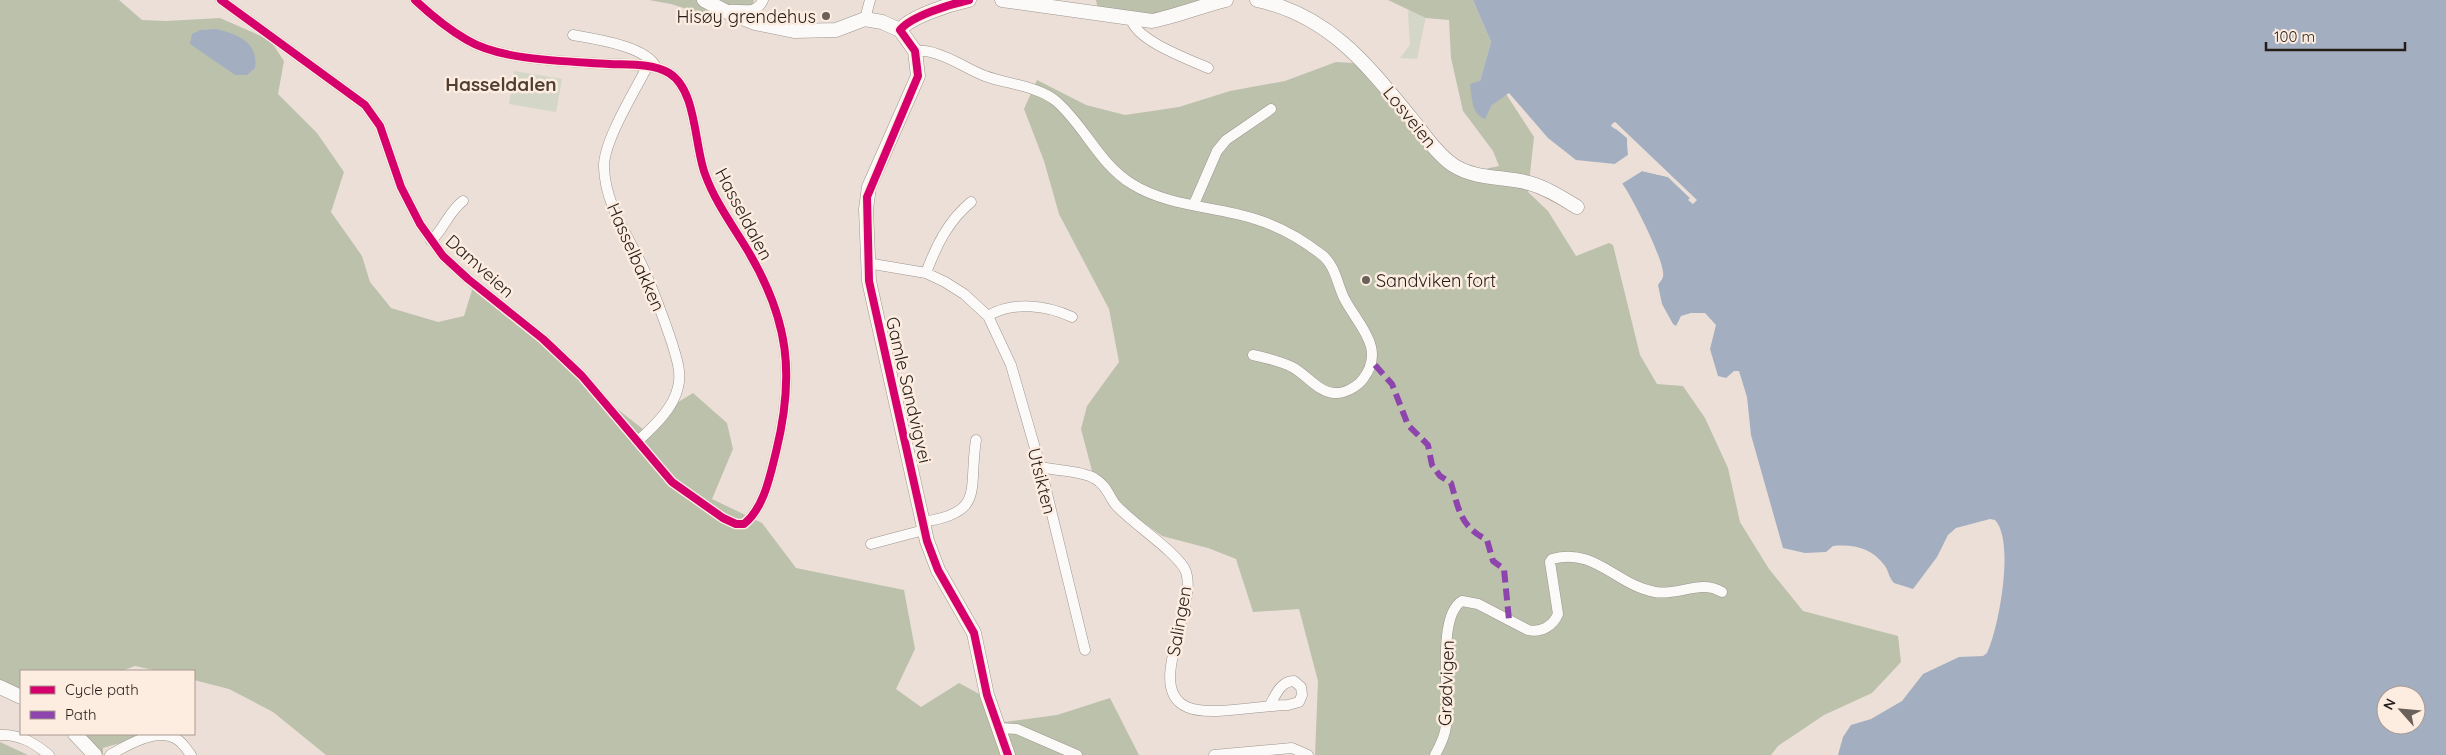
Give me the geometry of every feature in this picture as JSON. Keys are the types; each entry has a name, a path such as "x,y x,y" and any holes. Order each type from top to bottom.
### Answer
{"street":[{"name":"Damveien","path":"221,0 365,105 380,126 401,187 431,241 443,256 468,279 543,339 582,376 672,482 707,507 736,524 744,524 751,518"},
{"name":"Hasseldalen","path":"415,0 439,22 467,40 488,49 506,54 652,67 669,73 681,83 689,102 704,173 714,196 749,253 770,293 784,336 788,374 783,418 771,470 762,498 751,518"},
{"path":"704,0 725,12 755,23 809,32 836,30 865,19 882,22 900,30 914,19 968,0"},
{"path":"725,12 730,9 752,11 760,6 763,0"},
{"path":"865,19 870,0"},
{"path":"1002,0 1152,21 1176,16 1200,6 1226,0"},
{"name":"Losveien","path":"1257,0 1275,4 1305,16 1338,37 1375,74 1438,151 1451,164 1469,174 1518,180 1536,185 1577,207"},
{"path":"1131,19 1133,26 1139,32 1164,47 1208,68"},
{"name":"Gamle Sandvigvei","path":"900,30 915,51 918,76 867,197 867,263 869,281 923,526 938,570 974,633 987,695 1008,755"},
{"path":"574,35 636,51 654,62 652,67"},
{"path":"915,51 936,53 984,75 1054,99 1068,112 1110,168 1132,184 1159,198 1194,204 1256,219 1282,230 1323,256 1333,268 1344,298 1367,332 1371,358 1369,372 1359,385 1342,392 1332,393 1318,386 1294,368 1274,359 1253,355"},
{"name":"Hasselbakken","path":"638,441 651,429 673,401 678,387 679,367 645,272 612,206 605,186 604,165 609,143 652,67"},
{"path":"1194,204 1216,151 1226,140 1271,109"},
{"path":"431,241 440,232 455,207 463,201"},
{"path":"926,273 950,223 971,202"},
{"name":"Utsikten","path":"867,263 926,273 964,294 988,316 1004,345 1011,365 1041,469 1084,650"},
{"path":"988,316 1009,307 1024,306 1047,308 1072,317"},
{"path":"871,544 951,517 965,507 969,500 974,478 976,440"},
{"name":"Salingen","path":"1041,469 1046,468 1092,477 1105,485 1115,503 1153,539 1177,558 1186,572 1185,607 1169,675 1172,692 1185,707 1200,711 1270,705"},
{"name":"Grødvigen","path":"1435,755 1446,726 1448,688 1445,661 1448,626 1454,610 1462,601 1478,604 1528,630 1541,630 1549,626 1558,614 1550,562 1552,559 1575,556 1591,560 1644,590 1669,592 1709,586 1722,592"},
{"path":"0,687 20,697"},
{"path":"999,728 1017,729 1077,755"},
{"path":"0,734 17,736 32,742 49,755"},
{"path":"76,735 95,755"},
{"path":"110,755 145,739 159,735 178,740 192,755"},
{"path":"1214,755 1292,748 1308,755"}],"shaded area":[{"path":"1411,0 1469,0 1427,12 1417,59 1400,58 1410,45 1408,14"},
{"path":"514,71 562,79 556,112 509,104"}],"green space":[{"path":"0,0 119,0 142,20 166,21 220,18 270,40 284,61 278,94 317,133 344,172 331,212 362,256 370,282 391,308 438,322 464,316 472,290 456,274 482,286 601,396 644,430 675,404 693,393 727,423 733,449 712,499 762,523 796,568 904,590 915,649 896,689 921,707 959,683 983,696 1004,722 1057,715 1110,698 1139,755 326,755 273,712 229,689 195,680 195,670 153,670 135,666 124,670 20,670 20,690 0,691"},
{"path":"649,0 754,0 753,5 722,20 671,4"},
{"path":"1096,0 1224,0 1150,19 1098,9"},
{"path":"1388,0 1473,0 1491,42 1480,81 1491,106 1506,94 1534,137 1528,192 1548,211 1576,256 1609,243 1613,245 1640,355 1657,384 1683,386 1705,418 1728,468 1740,522 1769,569 1803,611 1898,636 1901,662 1872,693 1824,715 1778,746 1771,755 1315,755 1318,681 1299,609 1253,612 1236,559 1208,548 1162,536 1120,506 1106,485 1096,486 1081,429 1087,406 1119,362 1109,309 1059,214 1044,161 1024,109 1037,80 1086,105 1125,115 1179,107 1230,91 1285,81 1336,62 1353,63 1394,99 1429,140 1475,171 1499,166 1493,151 1463,111 1451,58 1449,20 1426,18"},
{"path":"86,735 148,735 103,748 103,755 97,755 92,741"},
{"path":"0,742 28,755 0,755"}],"water":[{"path":"1473,0 2446,0 2446,755 1838,755 1843,737 1851,725 1871,719 1902,701 1923,674 1959,657 1983,656 1987,653 1996,625 2003,585 2004,546 2001,531 1995,520 1990,519 1956,528 1948,535 1937,557 1913,589 1894,583 1880,560 1862,548 1833,546 1826,552 1805,553 1783,548 1751,435 1747,397 1739,371 1734,371 1726,378 1718,376 1710,349 1716,325 1705,313 1691,313 1681,316 1676,326 1673,324 1662,304 1658,285 1663,278 1661,264 1639,213 1622,183 1642,171 1668,177 1690,198 1692,204 1696,200 1615,122 1611,125 1627,138 1628,155 1615,164 1576,160 1548,138 1509,93 1491,106 1485,119 1480,117 1473,105 1470,84 1480,81 1491,42"},
{"path":"216,29 239,37 250,46 254,52 255,68 247,75 235,75 190,44 192,34 200,30"}],"pier":[{"path":"1615,122 1697,200 1693,204 1688,200 1690,198 1668,177 1642,171 1620,185 1621,181 1642,168 1665,173 1630,139 1630,157 1616,166 1612,166 1628,155 1627,138 1611,126"}],"marked path":[{"path":"1375,365 1392,384 1408,425 1428,445 1432,465 1440,476 1451,483 1459,509 1466,523 1478,535 1487,540 1493,561 1504,569 1509,620"}],"cycle path":[{"path":"221,0 365,105 380,126 401,187 420,224 443,256 468,279 543,339 582,376 672,482 723,518 736,524 744,524 757,509 761,501 769,481 776,452 785,398 784,348 780,325 762,276 719,204 705,174 690,105 685,92 678,81 669,73 647,66 535,59 481,47 460,36 440,22 415,0"},
{"path":"969,0 922,15 900,30 915,51 918,76 867,197 869,281 927,541 938,570 974,633 987,695 1008,755"}],"place":[{"name":"Hisøy grendehus","path":"826,16"},
{"name":"Sandviken fort","path":"1366,280"}],"district":[{"name":"Hasseldalen","path":"501,84"}]}
